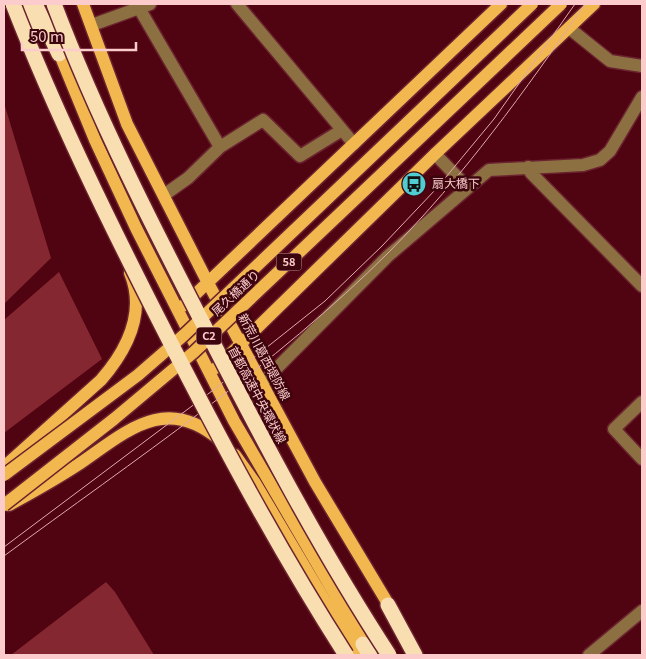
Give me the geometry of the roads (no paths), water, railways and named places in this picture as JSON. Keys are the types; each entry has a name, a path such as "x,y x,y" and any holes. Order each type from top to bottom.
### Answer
{"highway":[{"path":"13,4 40,74 80,159 206,412 290,564 346,655"},
{"path":"27,4 33,34"},
{"path":"35,4 59,54"},
{"name":"首都高速中央環状線","path":"54,4 75,59 141,204 251,416 333,565 388,655"},
{"path":"388,605 415,655"}],"main road":[{"path":"4,467 101,380 124,348 131,333 137,301 133,280 21,4"},
{"path":"42,4 59,54 95,140 178,311 234,421 365,652"},
{"name":"新荒川葛西堤防線","path":"83,4 127,124 208,283 263,382 315,482 388,605 422,655"},
{"path":"178,311 501,4"},
{"name":"尾久橋通り","path":"4,475 138,375 184,336 532,4"},
{"name":"尾久橋通り","path":"4,507 194,352 561,4"},
{"path":"210,373 435,154 594,4"},
{"path":"4,507 54,481 136,424 153,419 184,418 204,428 229,448 255,482 365,652"}],"street":[{"path":"237,4 354,144"},
{"path":"92,25 145,6 220,147"},
{"path":"569,28 610,61 642,66"},
{"path":"263,382 388,256 489,170 583,165 600,160 610,151 642,97"},
{"path":"164,195 188,178 220,147 263,120 300,156 342,130"},
{"path":"435,154 468,188"},
{"path":"528,167 531,173 642,286"},
{"path":"642,402 614,429 642,458"},
{"path":"589,655 642,610"}],"tram line":[{"path":"4,547 212,391 325,301 382,246 436,189 494,119 575,4"},
{"path":"4,556 203,411 252,373 345,294 389,252 468,163 540,69 585,4"}],"place":[{"name":"扇大橋下","path":"414,184"}]}
